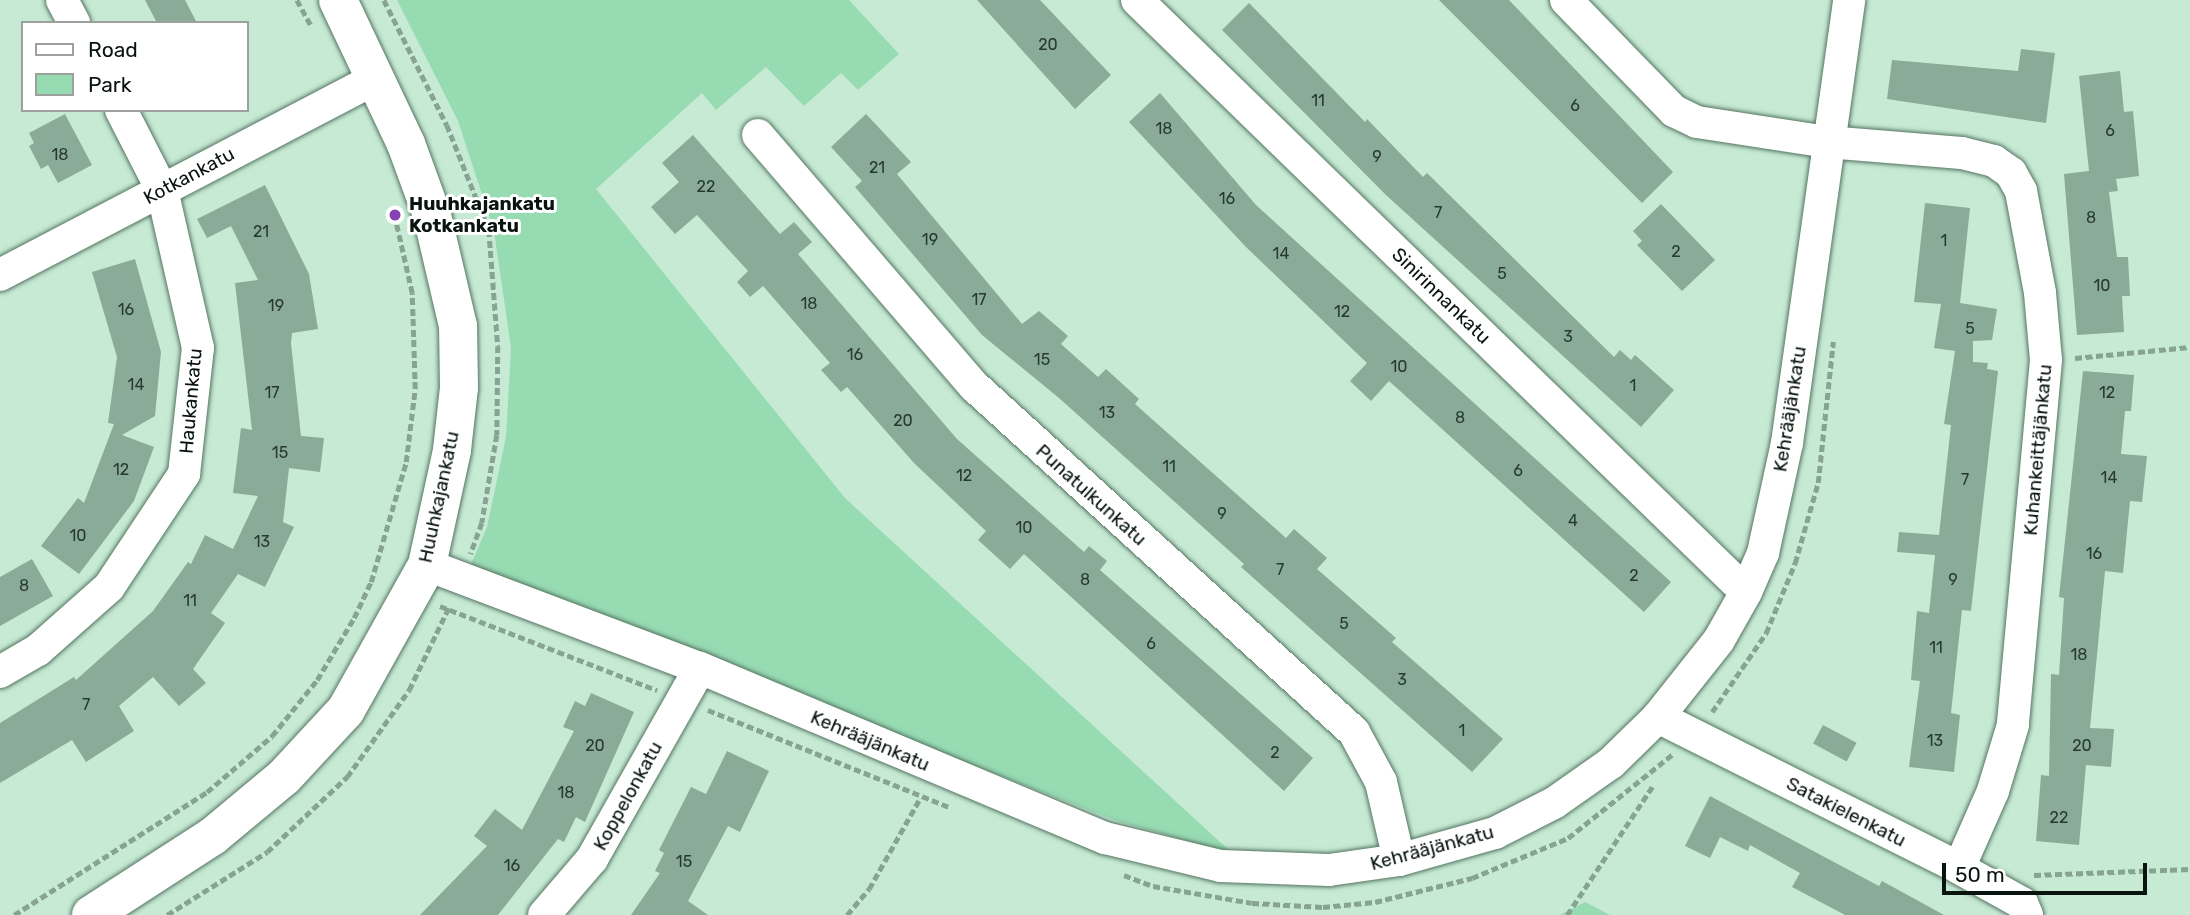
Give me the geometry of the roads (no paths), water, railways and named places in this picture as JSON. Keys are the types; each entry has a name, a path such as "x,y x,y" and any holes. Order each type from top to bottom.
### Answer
{"street":[{"path":"62,0 73,21"},
{"name":"Huuhkajankatu","path":"91,915 214,836 284,778 346,710 427,565 452,450 459,388 458,326 432,215 377,78 338,0"},
{"name":"Sinirinnankatu","path":"1137,0 1746,592"},
{"path":"1566,0 1674,111 1728,130 1827,142"},
{"name":"Kehrääjänkatu","path":"427,565 700,668 1105,838 1222,866 1329,870 1399,860 1495,833 1554,803 1611,763 1658,717 1719,640 1746,592 1762,553 1787,443 1827,142 1849,0"},
{"name":"Kotkankatu","path":"0,275 377,78"},
{"name":"Haukankatu","path":"0,672 38,650 108,587 184,474 198,348 162,190 122,112"},
{"name":"Punatulkunkatu","path":"758,135 974,387 1354,732 1381,782 1399,860"},
{"name":"Kuhankeittäjänkatu","path":"1827,142 1962,153 1994,161 2011,173 2021,191 2031,243 2046,360 2013,725 1993,792 1959,869"},
{"name":"Koppelonkatu","path":"544,915 593,859 700,668"},
{"name":"Satakielenkatu","path":"1658,717 1959,869 2022,903 2027,915"}],"place":[{"name":"Huuhkajankatu Kotkankatu","path":"395,215"}]}
